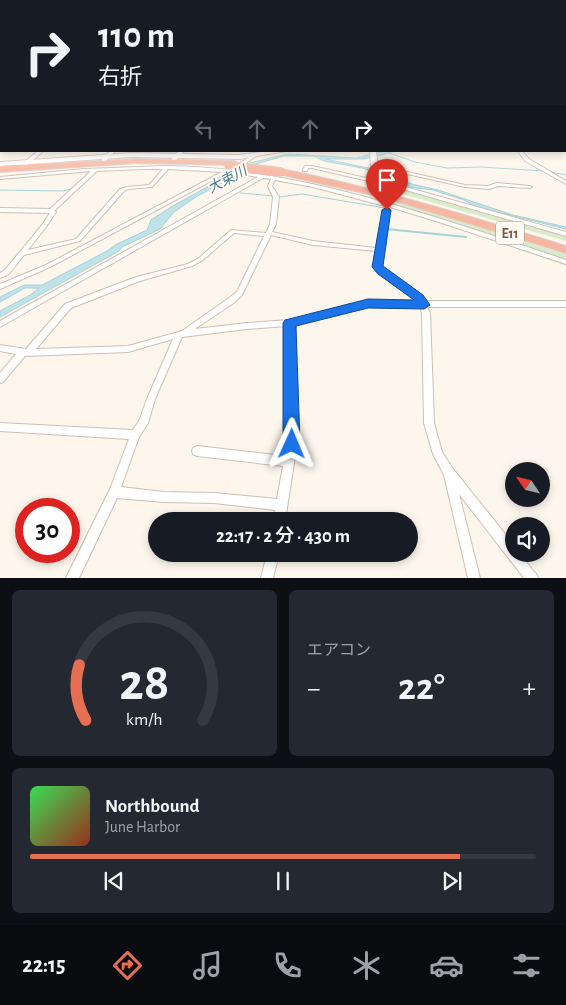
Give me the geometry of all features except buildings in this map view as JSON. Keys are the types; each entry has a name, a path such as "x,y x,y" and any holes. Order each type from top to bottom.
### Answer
{"highway":[{"name":"E11","path":"0,171 136,164 230,168 339,180 392,193 566,244"},
{"name":"E11","path":"280,174 338,183 390,196 566,250"}],"street":[{"path":"26,164 40,152"},
{"path":"0,164 26,164 108,156 178,155 227,157 254,156 278,152"},
{"path":"521,152 527,160 566,183"},
{"path":"0,287 48,266 254,156"},
{"path":"376,182 374,159 464,186 489,188 497,184 530,187"},
{"path":"21,254 78,240 122,190 148,186 167,167"},
{"path":"0,178 96,169 167,167 230,168 261,176 280,174 376,198 388,205 566,262"},
{"path":"305,170 307,167 312,167 376,182 566,234"},
{"path":"0,210 51,211 96,169"},
{"path":"0,183 13,173"},
{"path":"72,578 114,492 135,435 144,423 151,399 182,334 237,297 274,224 276,197 270,184 280,174"},
{"path":"0,324 261,176"},
{"path":"388,205 378,267 382,272 412,293 424,305 426,313 430,423 433,443 449,473 532,578"},
{"path":"0,276 7,272 44,226 53,212 51,211"},
{"path":"0,379 68,306 138,279 190,265 200,259 232,231 269,234 313,243 380,250"},
{"path":"0,348 25,353 128,349 182,334 290,323 368,304 566,304"},
{"path":"281,512 292,432 290,323"},
{"path":"0,427 135,435"},
{"path":"196,451 289,462"},
{"path":"449,473 474,578"},
{"path":"114,492 164,497 214,498 282,505"},
{"path":"268,578 271,562"}],"green space":[{"path":"385,186 402,189 566,236 566,241 382,188"},
{"path":"384,198 566,254 566,259 385,201"}],"water":[{"name":"大束川","path":"381,152 391,152 363,159 325,159 368,168 412,184 438,190 513,215 566,227 566,229 474,206 464,200 433,190 410,187 395,179 362,168 324,161 314,156 284,156 256,164 196,197 174,212 160,229 122,247 119,251 0,317 0,311 32,294 39,288 25,288 0,302 0,297 24,285 42,285 117,244 147,230 151,220 250,163 288,154 356,158"}],"waterway":[{"path":"147,153 177,153"},
{"path":"181,153 206,154"},
{"path":"389,153 415,162 447,168 481,167 544,171"},
{"path":"551,172 566,175"},
{"path":"301,182 353,194"},
{"path":"0,190 64,191 73,188"},
{"path":"240,193 274,196"},
{"path":"279,197 302,194 385,208"},
{"path":"388,218 389,209"},
{"path":"386,229 388,217"},
{"path":"382,257 386,229"},
{"path":"386,229 466,237"},
{"path":"523,246 566,260"},
{"path":"518,248 566,264"}],"route":[{"path":"292,444 290,323 340,312 360,305 424,305 419,298 382,272 378,267 377,260 387,210"}]}
